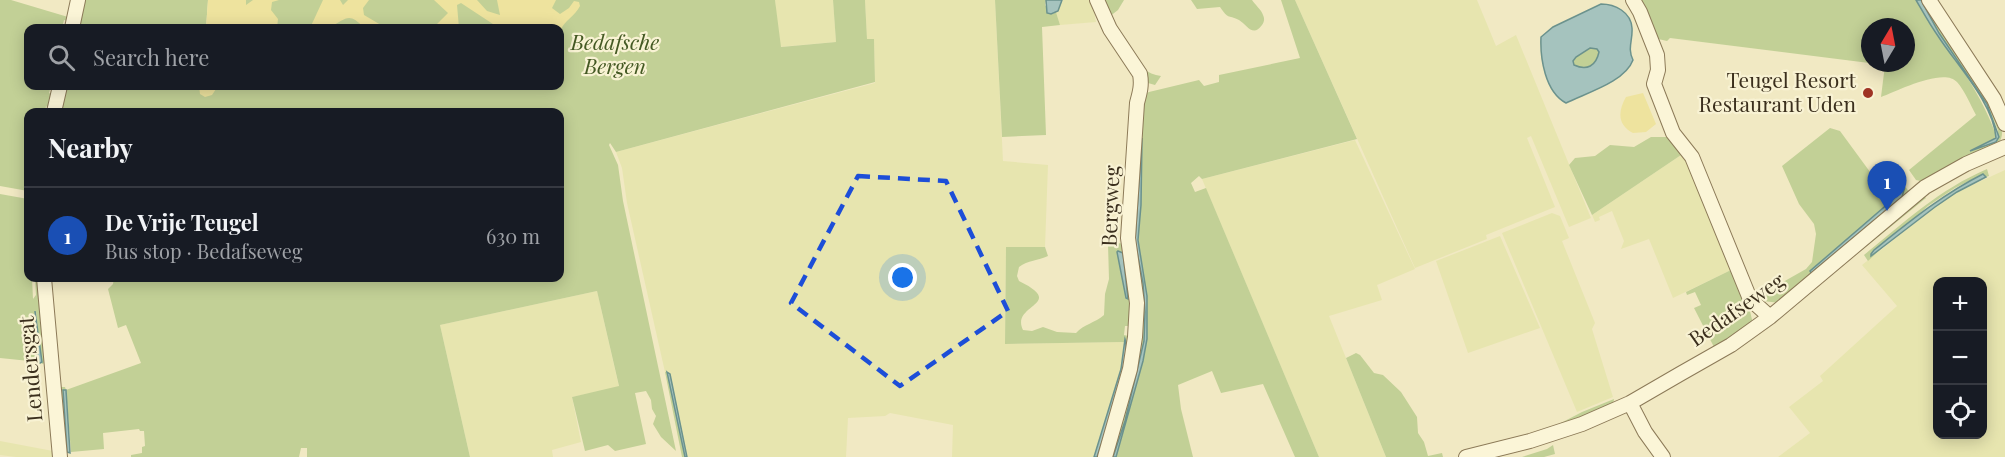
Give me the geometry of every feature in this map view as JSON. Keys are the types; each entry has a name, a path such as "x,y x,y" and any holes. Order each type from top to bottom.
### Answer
{"street":[{"path":"73,24 78,0"},
{"name":"Bergweg","path":"1097,0 1110,29 1140,74 1141,90 1137,103 1128,238 1137,303 1135,337 1130,369 1105,457"},
{"path":"1633,0 1657,55 1658,70 1654,84 1673,133 1692,158 1750,299 1770,317"},
{"path":"1929,0 1994,99 2005,124"},
{"path":"55,108 59,90"},
{"name":"Bedafseweg","path":"1466,457 1530,441 1582,424 1630,403 1731,345 1770,317 1926,187 1966,164 2005,147"},
{"name":"Lendersgat","path":"44,282 60,457"},
{"path":"1630,403 1645,432 1663,457"}],"highlighted area":[{"path":"858,176 946,181 1008,311 900,386 791,303"}],"shaded area":[{"path":"775,0 833,0 836,42 779,47"},
{"path":"865,0 995,0 1003,161 1048,165 1045,247 1006,248 1005,344 1124,342 1121,369 1094,457 952,457 953,425 890,413 885,416 848,418 846,457 687,457 667,372 665,372 627,203 622,168 616,152 875,83 874,39 867,40"},
{"path":"1062,0 1092,0 1096,22 1060,25 1056,12"},
{"path":"1295,0 1477,0 1496,46 1516,35 1591,218 1569,227 1531,136 1527,138 1555,207 1486,235 1487,239 1415,268"},
{"path":"1355,140 1415,269 1377,285 1382,300 1329,316 1386,457 1319,457 1202,179"},
{"path":"1684,153 1733,269 1673,298 1649,239 1621,249 1624,241 1612,211 1599,217 1600,220 1595,222 1592,215"},
{"path":"2005,170 2005,457 1778,457 1810,433 1789,407 1823,381 1820,376 1897,306 1862,265 1957,192"},
{"path":"1552,213 1560,216 1569,238 1562,241 1595,323 1592,329 1613,397 1577,412 1502,233"},
{"path":"1500,236 1540,328 1468,353 1436,261"},
{"path":"597,291 619,387 572,397 581,442 552,450 553,457 470,457 440,325"},
{"path":"0,441 53,451 53,457 0,455"}],"green space":[{"path":"0,0 11,0 68,17 69,24 66,24 67,21 64,20 63,24 24,24 24,90 50,90 51,108 46,106 46,108 24,108 24,190 0,186"},
{"path":"81,0 208,0 206,24 76,24"},
{"name":"Bedafsche Bergen","path":"238,0 775,0 781,47 836,42 833,0 865,0 867,39 874,39 875,82 616,152 610,143 609,145 618,165 623,201 676,451 661,437 653,424 656,416 646,391 635,393 646,444 615,451 608,445 585,451 572,397 619,386 597,291 440,325 470,457 307,457 307,448 301,448 299,457 131,457 131,455 142,453 142,447 145,446 144,431 139,429 103,433 104,449 71,452 66,390 141,363 126,325 118,328 108,289 113,282 564,282 564,108 58,108 62,90 564,90 564,24 268,24"},
{"path":"995,0 1046,0 1045,5 1052,14 1056,12 1060,25 1042,27 1046,135 1002,137"},
{"path":"1100,0 1124,0 1118,10 1109,17 1136,62 1143,68 1161,76 1155,85 1148,83 1116,34"},
{"path":"1191,0 1252,0 1262,13 1264,22 1259,29 1253,30 1227,15 1220,7 1197,9"},
{"path":"1281,0 1295,0 1357,139 1202,179 1199,176 1191,183 1195,192 1206,188 1319,457 1295,457 1263,384 1221,393 1212,371 1178,385 1181,409 1193,457 1116,457 1147,339 1147,296 1138,240 1142,138 1136,252 1143,283 1144,341 1125,421 1113,457 1108,457 1125,399 1140,105 1145,94 1149,92 1199,80 1204,86 1219,82 1219,75 1300,58"},
{"path":"1638,0 1916,0 1980,100 1996,135 1994,139 1996,142 1998,130 1987,104 1939,33 1921,0 1925,0 1997,114 2002,136 1999,143 1925,182 1916,180 1909,170 1976,115 1965,93 1951,78 1931,79 1881,97 1884,72 1915,72 1915,18 1861,18 1861,62 1670,38 1667,41 1654,38"},
{"path":"1590,48 1597,49 1599,52 1596,61 1587,67 1574,65 1573,61 1576,57"},
{"path":"1830,128 1840,131 1884,191 1901,181 1910,193 1780,303 1763,301 1751,292 1776,292 1783,282 1806,269 1812,262 1816,234 1814,224 1799,204 1782,166"},
{"path":"1651,137 1672,137 1684,153 1592,215 1569,165 1575,158 1595,156 1610,145 1634,147"},
{"path":"1987,169 1989,176 1986,177 1983,174 1955,188 1928,206 1868,261 1864,255 1922,208 1953,186"},
{"path":"0,194 24,198 24,282 32,282 33,299 36,295 35,282 41,282 48,362 42,364 36,312 34,313 39,362 0,358"},
{"path":"1923,195 1926,198 1862,250 1861,246"},
{"path":"1126,243 1133,326 1125,326 1124,335 1133,337 1103,457 1097,457 1125,362 1125,339 1124,342 1005,344 1006,247 1045,247 1048,256 1019,267 1017,276 1019,281 1033,289 1038,295 1038,300 1021,321 1023,330 1032,331 1043,327 1057,332 1076,333 1104,315 1105,294 1109,279 1108,244"},
{"path":"1733,269 1753,324 1715,349 1694,308 1701,305 1695,292 1687,295 1686,292"},
{"path":"1356,353 1374,373 1383,375 1401,392 1417,417 1418,433 1424,442 1428,456 1442,453 1443,457 1386,457 1346,358"},
{"path":"665,372 667,372 685,457 682,457"},
{"path":"61,387 65,387 66,390 63,390 67,453 61,446 56,391"},
{"path":"1614,399 1613,405 1586,417 1557,425 1582,412"},
{"path":"1553,445 1555,454 1544,457 1522,457 1547,449"}],"sand":[{"path":"208,0 246,0 246,5 253,0 279,0 272,2 271,10 278,19 277,24 206,24"},
{"path":"323,0 340,0 343,5 348,0 369,0 363,8 364,15 379,24 360,24 347,18 335,24 312,24"},
{"path":"434,0 477,0 487,11 500,15 497,0 556,0 552,8 560,14 574,1 579,2 580,6 564,24 493,24 461,3 457,5 459,24 437,24 448,13"},
{"path":"200,90 215,90 212,95 205,97 200,94"},
{"path":"1643,93 1656,124 1646,132 1633,133 1622,122 1621,107 1626,97"}],"water":[{"path":"1046,0 1062,0 1058,11 1047,13"},
{"path":"1916,0 1921,0 1939,33 1987,104 1999,137 1996,142 1970,151 1996,138 1994,125 1982,98 1935,32"},
{"path":"1601,4 1617,7 1631,22 1630,52 1633,60 1629,68 1614,81 1566,103 1553,91 1543,64 1541,37 1553,27","holes":["1590,48 1597,49 1598,57 1593,64 1587,67 1574,65 1573,61 1576,57"]},
{"path":"1142,138 1138,240 1147,296 1147,339 1116,457 1113,457 1125,421 1144,341 1143,283 1135,241"},
{"path":"1983,174 1986,177 1935,207 1871,256 1874,250 1927,209 1954,190"},
{"path":"1904,190 1902,197 1811,273 1810,271"},
{"path":"1118,251 1123,253 1128,299 1126,298"},
{"path":"35,311 42,362 40,363 37,360"},
{"path":"1125,339 1125,362 1121,378 1097,457 1094,457 1121,369"},
{"path":"667,372 670,374 687,457 685,457"},
{"path":"63,390 66,390 70,453 67,452"}],"place":[{"name":"Teugel Resort Restaurant Uden","path":"1868,93"},
{"name":"De Vrije Teugel","path":"1887,211"}]}
